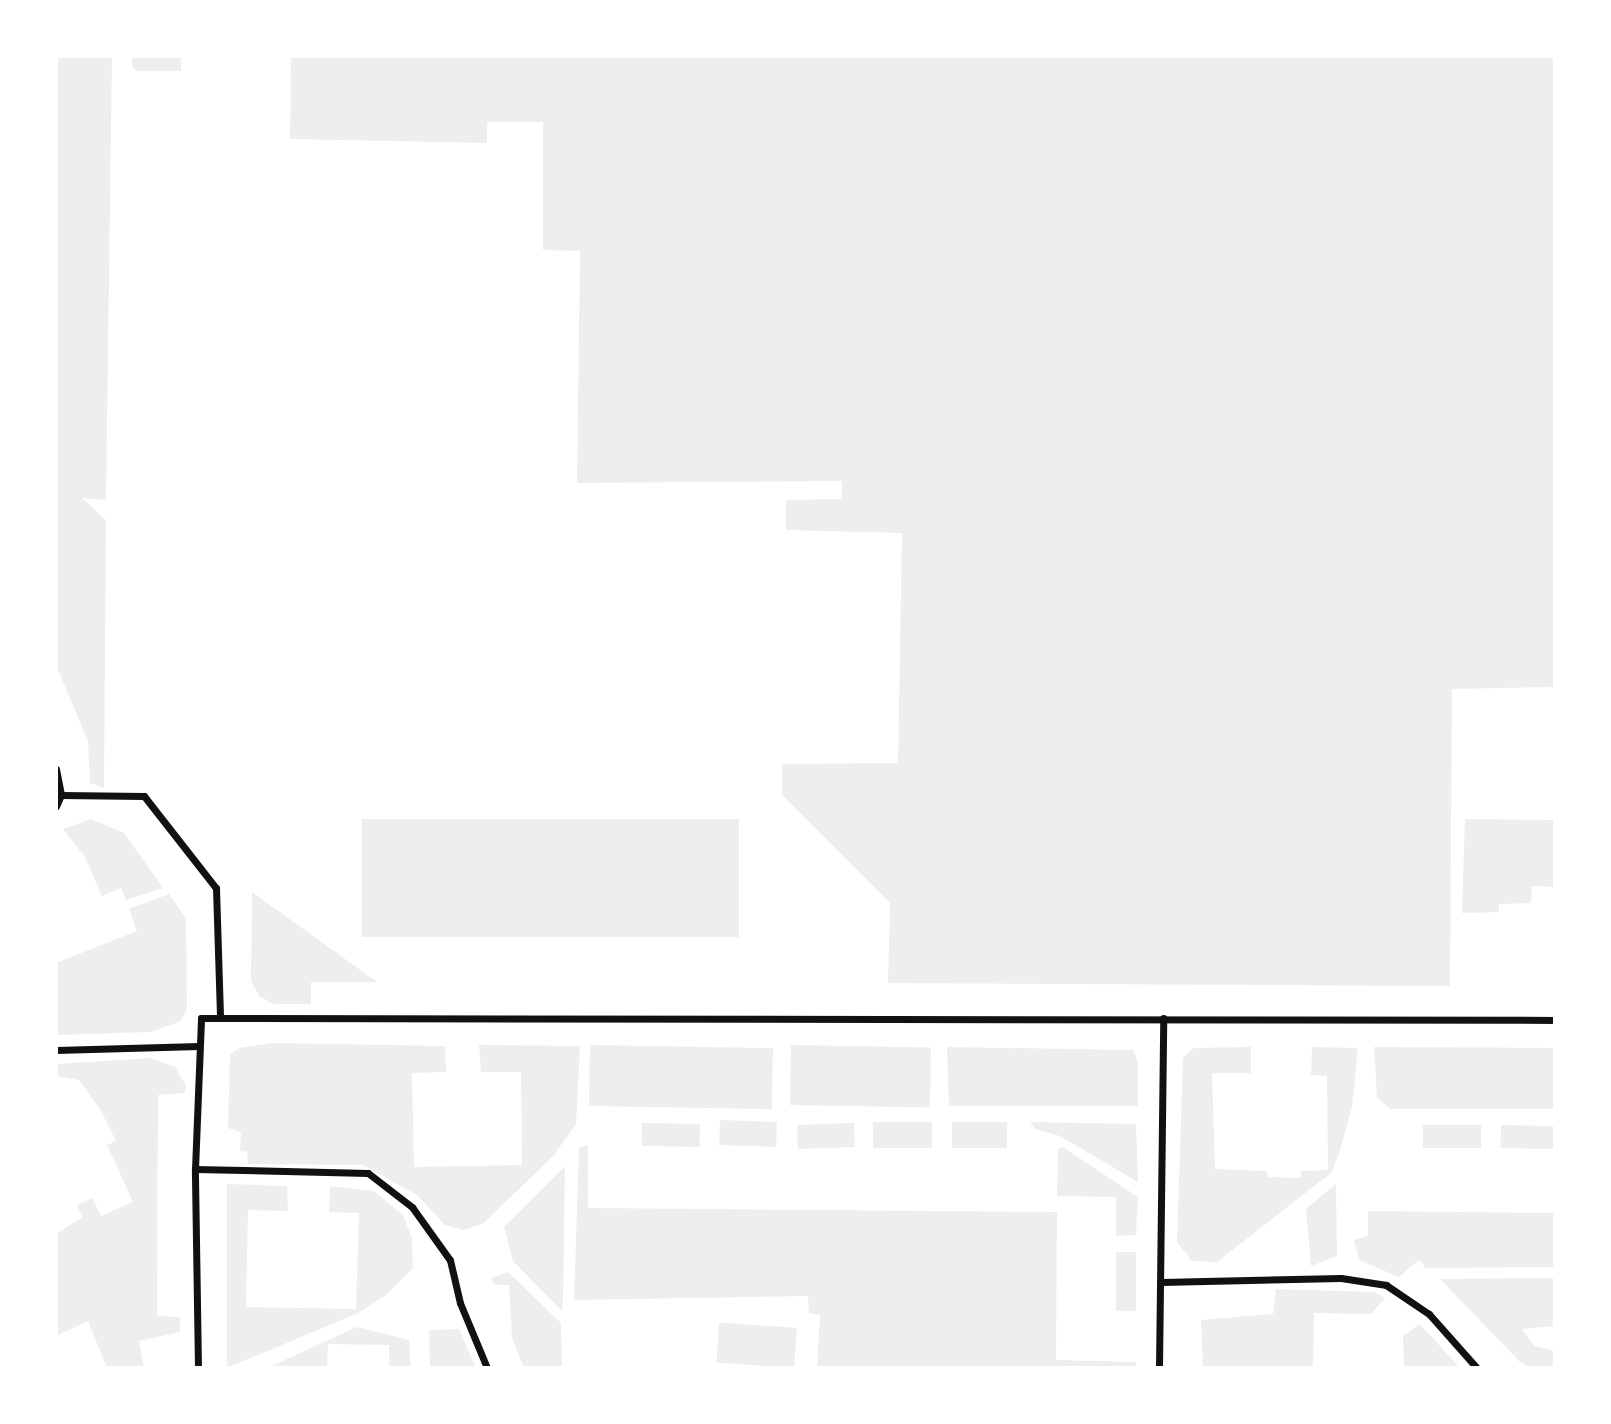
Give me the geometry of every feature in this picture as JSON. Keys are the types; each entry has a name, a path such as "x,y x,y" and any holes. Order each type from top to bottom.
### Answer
{"street":[{"path":"56,769 61,794 56,806"},
{"path":"61,794 144,796 216,888 220,1018"},
{"path":"197,1368 195,1169 201,1018 901,1022 1163,1018 1555,1020"},
{"path":"1159,1368 1163,1018"},
{"path":"56,1049 200,1046"},
{"path":"195,1169 368,1173 412,1206 450,1260 460,1303 487,1368"},
{"path":"1161,1282 1341,1278 1387,1285 1429,1314 1477,1368"}],"shaded area":[{"path":"56,56 112,56 106,500 82,498 106,520 104,788 90,783 88,741 56,665"},
{"path":"132,56 181,56 181,71 137,71 132,67"},
{"path":"291,56 1555,56 1555,687 1452,689 1450,986 888,983 890,903 782,795 782,764 898,763 902,533 786,530 786,500 842,499 842,481 577,483 580,251 543,250 543,122 487,122 487,143 290,139"},
{"path":"91,819 124,833 163,888 126,900 121,888 102,896 85,857 63,829"},
{"path":"362,819 739,819 739,937 362,937"},
{"path":"1465,819 1553,820 1555,887 1532,886 1531,903 1499,904 1499,912 1462,913"},
{"path":"252,892 377,982 311,982 311,1004 273,1004 259,996 251,981"},
{"path":"169,894 186,919 187,1009 181,1021 151,1032 56,1035 56,963 137,931 129,909"},
{"path":"271,1043 445,1046 446,1072 412,1073 414,1167 522,1165 521,1072 481,1072 479,1045 580,1046 576,1124 554,1155 484,1223 464,1230 445,1225 417,1195 363,1165 248,1164 247,1152 240,1151 241,1132 228,1128 230,1055 239,1048"},
{"path":"590,1045 773,1048 772,1109 589,1106"},
{"path":"791,1045 931,1047 930,1107 790,1105"},
{"path":"947,1047 1133,1050 1138,1063 1138,1106 949,1106"},
{"path":"1251,1047 1251,1073 1212,1073 1215,1169 1267,1171 1268,1177 1301,1178 1301,1171 1328,1170 1327,1076 1311,1075 1312,1047 1358,1048 1352,1107 1331,1173 1217,1262 1192,1261 1177,1242 1183,1058 1194,1048"},
{"path":"1374,1047 1555,1048 1555,1109 1390,1109 1377,1097"},
{"path":"151,1058 175,1067 186,1085 185,1093 158,1095 157,1316 180,1317 180,1332 139,1341 144,1368 107,1368 88,1321 56,1336 56,1234 82,1217 77,1205 92,1198 101,1216 133,1202 107,1145 116,1141 100,1109 79,1080 56,1076 56,1064"},
{"path":"720,1120 777,1122 776,1147 719,1145"},
{"path":"873,1122 932,1122 932,1148 873,1148"},
{"path":"952,1122 1007,1122 1007,1148 952,1148"},
{"path":"1030,1122 1136,1124 1138,1182 1060,1136 1035,1129"},
{"path":"642,1123 700,1124 700,1147 642,1146"},
{"path":"854,1123 855,1147 798,1149 797,1125"},
{"path":"1423,1125 1481,1125 1481,1148 1423,1148"},
{"path":"1501,1125 1555,1126 1555,1149 1501,1148"},
{"path":"588,1145 588,1208 1057,1212 1056,1360 1136,1362 1135,1368 817,1368 820,1315 809,1313 808,1296 574,1300 579,1148"},
{"path":"1063,1147 1138,1197 1136,1235 1116,1236 1116,1197 1057,1196 1058,1149"},
{"path":"565,1166 562,1311 513,1261 504,1227"},
{"path":"227,1184 287,1186 288,1211 248,1210 246,1307 356,1309 359,1213 329,1212 330,1186 374,1191 403,1215 412,1238 413,1268 385,1296 358,1313 227,1368"},
{"path":"1336,1184 1337,1256 1311,1266 1306,1209"},
{"path":"1368,1211 1555,1213 1555,1267 1426,1268 1419,1260 1399,1277 1359,1260 1354,1240 1368,1236"},
{"path":"1116,1252 1136,1252 1136,1311 1116,1311"},
{"path":"508,1272 561,1323 562,1368 524,1368 512,1338 509,1285 495,1285 491,1278"},
{"path":"1555,1278 1555,1326 1522,1329 1534,1346 1555,1351 1555,1368 1530,1368 1520,1362 1440,1279"},
{"path":"1276,1289 1374,1292 1385,1298 1371,1314 1314,1313 1313,1368 1203,1368 1201,1320 1273,1314"},
{"path":"719,1323 797,1328 794,1368 716,1362"},
{"path":"1420,1324 1460,1368 1404,1368 1403,1336"},
{"path":"357,1327 409,1340 411,1368 389,1368 389,1345 328,1344 327,1368 267,1368"},
{"path":"459,1329 476,1368 430,1368 429,1330"}]}
